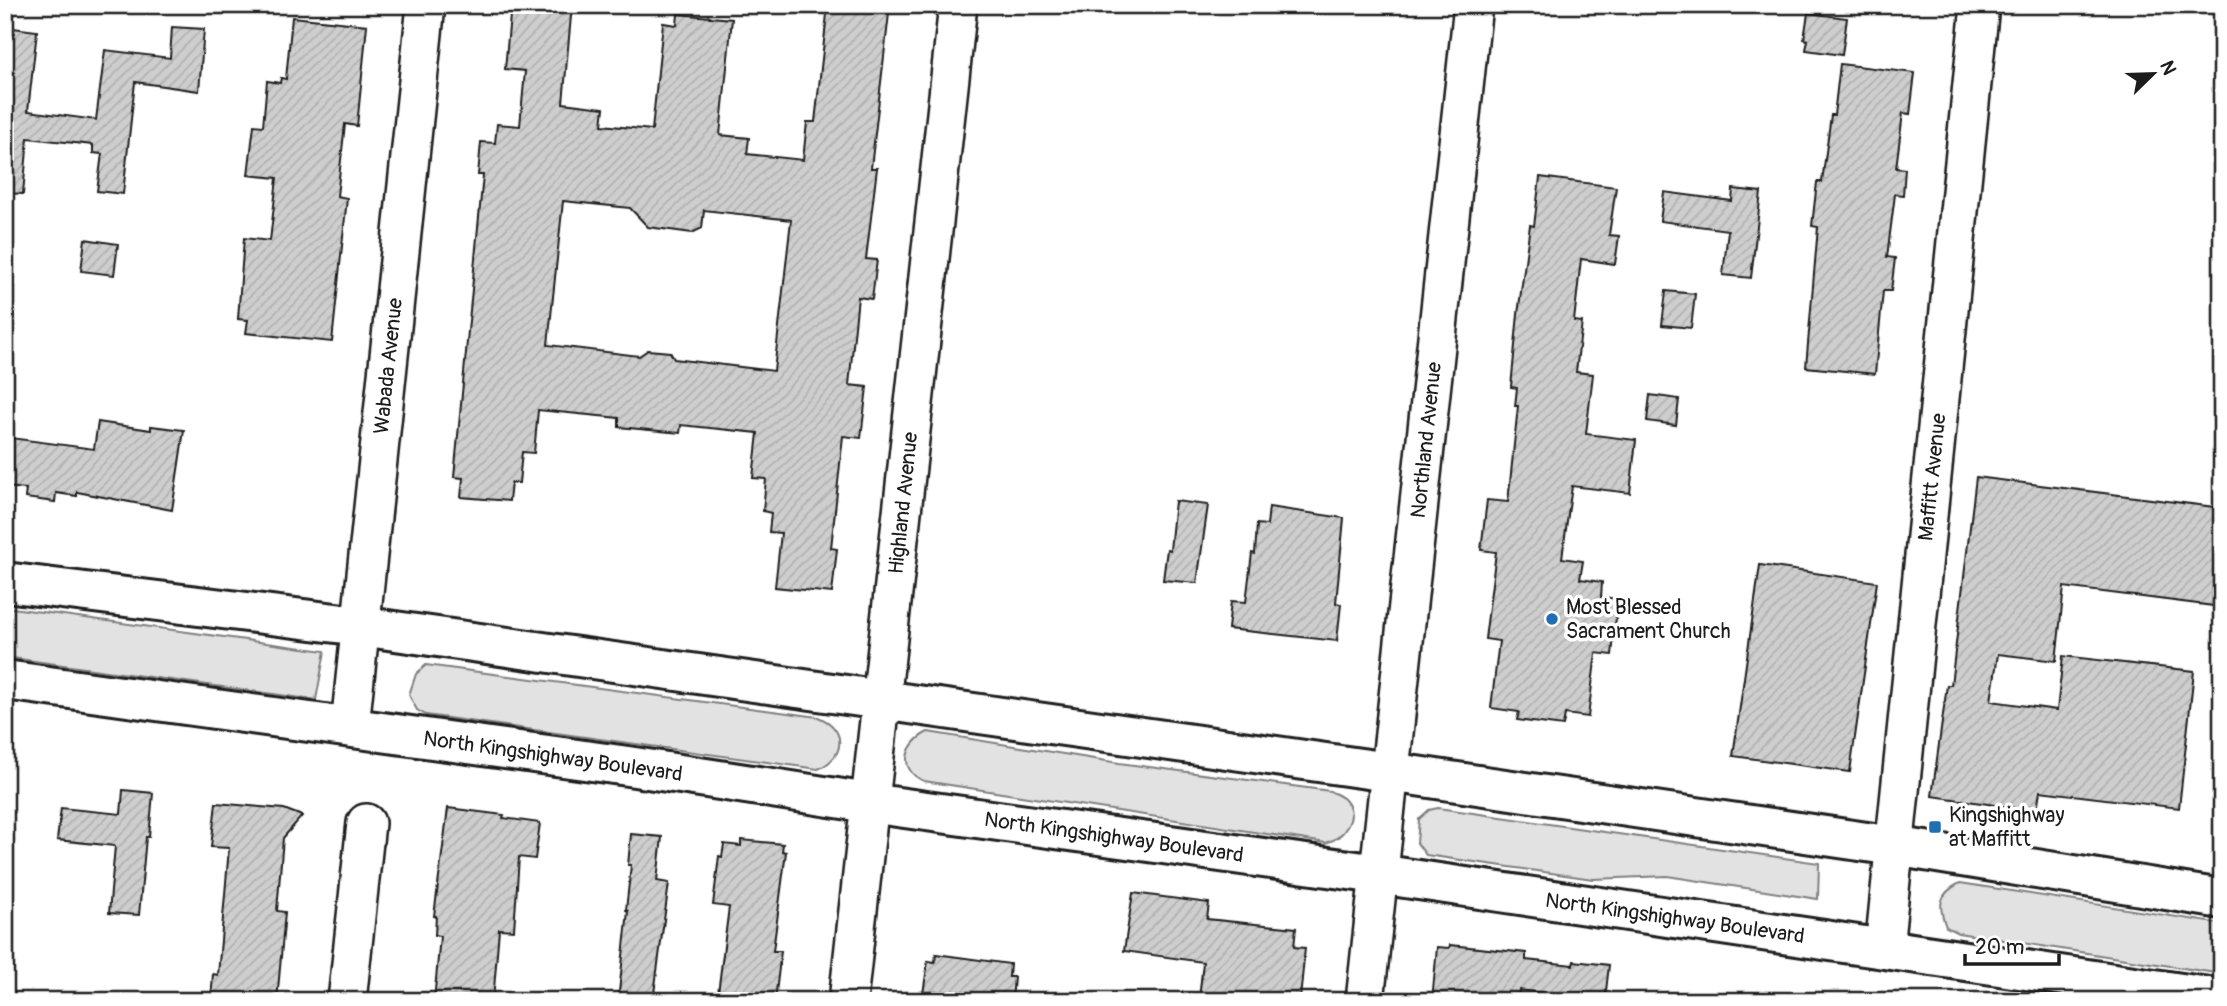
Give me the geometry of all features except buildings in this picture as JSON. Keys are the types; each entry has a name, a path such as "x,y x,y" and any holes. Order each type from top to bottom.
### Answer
{"main road":[{"path":"5,582 360,626 1390,772 1894,846 2222,899"},
{"name":"North Kingshighway Boulevard","path":"5,680 350,726 2222,999"}],"street":[{"name":"Wabada Avenue","path":"350,726 426,5"},
{"name":"Highland Avenue","path":"848,1001 958,5"},
{"name":"Northland Avenue","path":"1364,1001 1473,5"},
{"name":"Maffitt Avenue","path":"1884,949 1980,5"},
{"path":"347,1001 366,823"}],"shaded area":[{"path":"5,607 325,651 316,700 5,657"},
{"path":"426,665 818,717 834,728 838,735 838,750 827,764 818,769 426,715 417,710 409,695 416,674"},
{"path":"928,732 1119,763 1330,791 1345,800 1351,813 1350,820 1338,837 1326,843 924,781 910,770 907,756 914,743"},
{"path":"1438,808 1819,863 1818,899 1667,876 1593,879 1426,855 1417,843 1419,819 1429,810"},
{"path":"1960,883 2222,924 2222,974 1958,933 1946,927 1941,906 1947,891"}],"place":[{"name":"Most Blessed Sacrament Church","path":"1552,619"},
{"name":"Kingshighway at Maffitt","path":"1935,827"}]}
